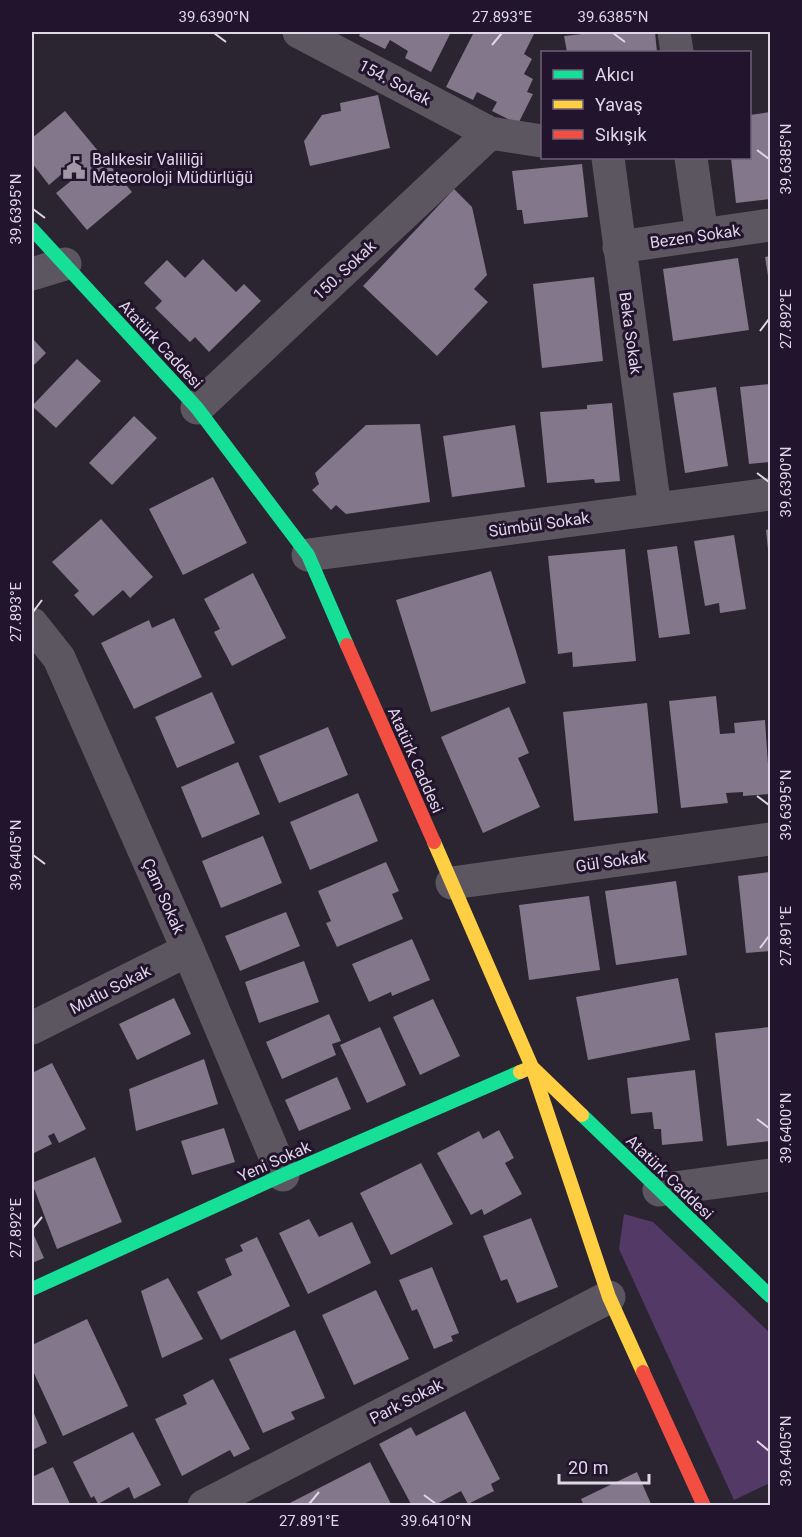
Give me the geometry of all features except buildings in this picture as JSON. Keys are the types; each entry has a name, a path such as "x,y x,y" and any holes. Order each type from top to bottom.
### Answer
{"main road":[{"name":"Atatürk Caddesi","path":"32,229 197,408 308,555 532,1067 771,1296"},
{"name":"Yeni Sokak","path":"32,1289 283,1175 532,1067"},
{"path":"532,1067 609,1297 705,1506"}],"street":[{"name":"154. Sokak","path":"299,32 490,133 541,141"},
{"path":"674,32 677,51"},
{"name":"150. Sokak","path":"197,408 490,133"},
{"name":"Beka Sokak","path":"608,159 656,509"},
{"path":"691,159 702,235"},
{"name":"Bezen Sokak","path":"619,247 771,225"},
{"path":"32,274 65,264"},
{"name":"Sümbül Sokak","path":"308,555 771,494"},
{"name":"Çam Sokak","path":"32,624 59,658 188,950 283,1175"},
{"name":"Gül Sokak","path":"452,883 771,839"},
{"name":"Mutlu Sokak","path":"32,1028 188,950"},
{"path":"659,1190 771,1175"},
{"name":"Park Sokak","path":"204,1506 609,1297"}],"shaded area":[{"path":"624,1214 653,1222 770,1333 770,1483 734,1500 619,1249"}],"traffic: fast":[{"path":"32,229 197,408 308,555 347,645"},
{"path":"32,1289 283,1175 520,1072"},
{"path":"582,1115 770,1296"}],"traffic: slow":[{"path":"434,842 532,1067 582,1115"},
{"path":"520,1072 532,1067 609,1297 643,1372"}],"traffic: jam":[{"path":"347,645 434,842"},
{"path":"643,1372 704,1506"}],"place":[{"name":"Balıkesir Valiliği Meteoroloji Müdürlüğü","path":"74,168"}]}
